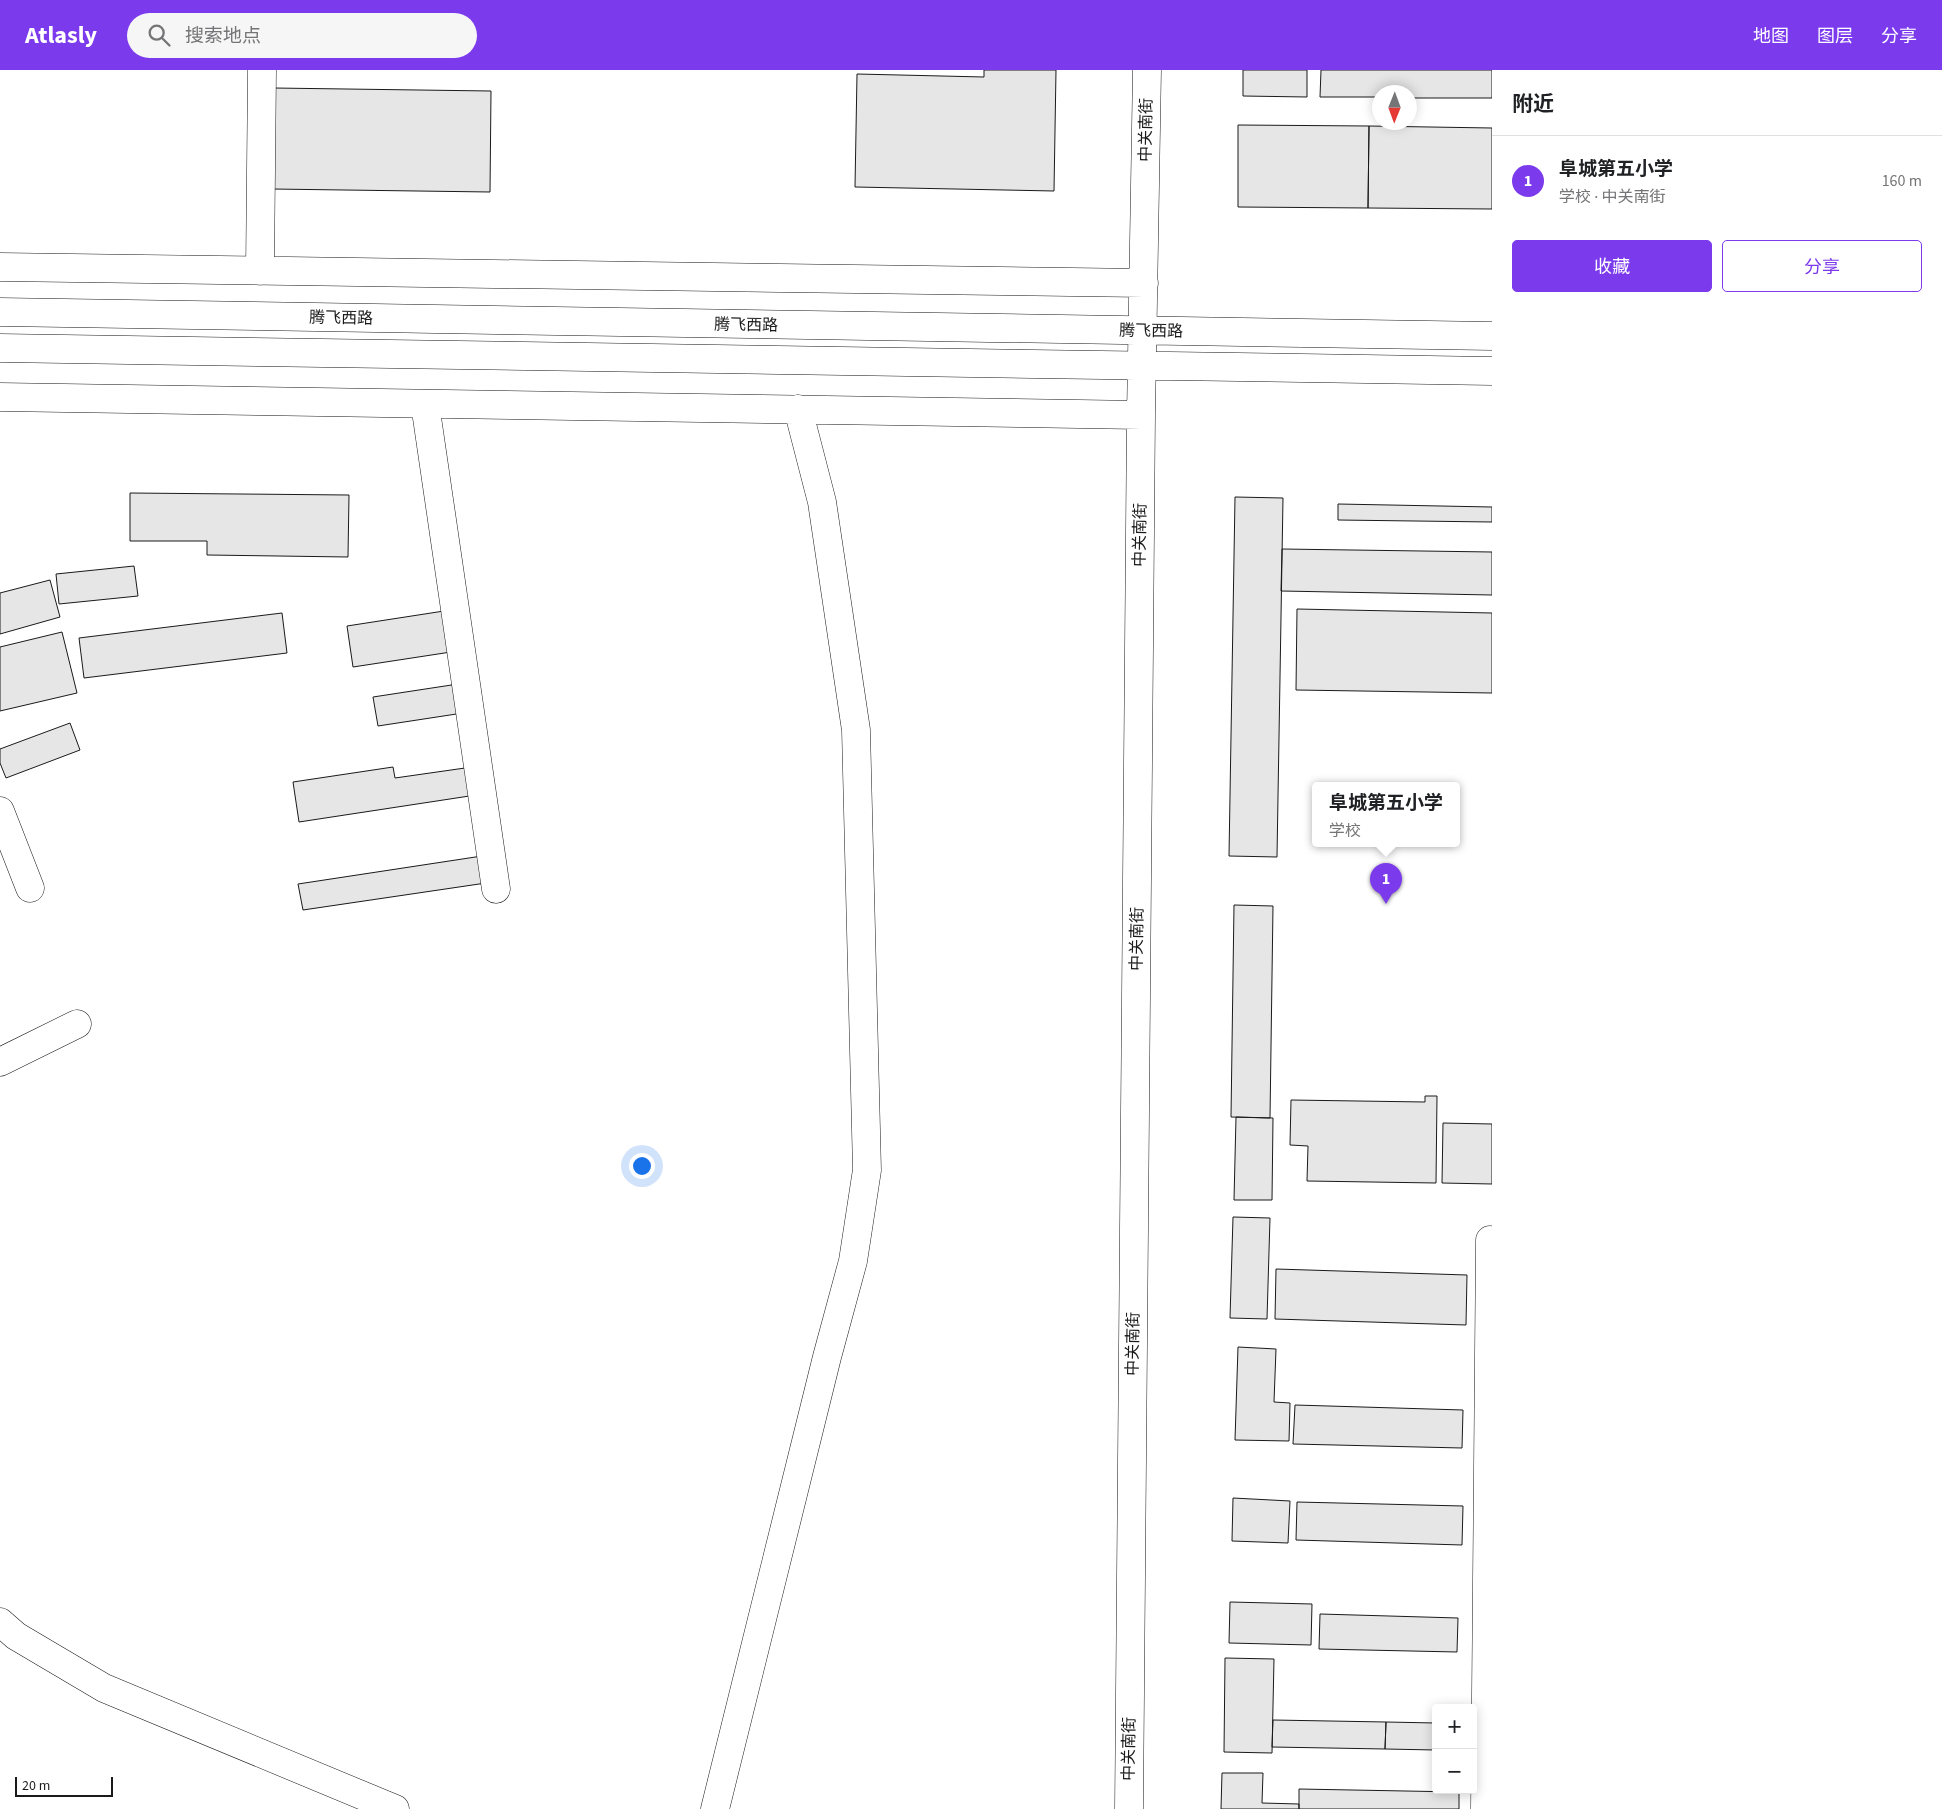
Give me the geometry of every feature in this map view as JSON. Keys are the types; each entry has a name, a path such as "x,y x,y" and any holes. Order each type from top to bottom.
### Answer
{"street":[{"path":"260,271 262,70"},
{"name":"中关南街","path":"1129,1809 1141,415 1147,70"},
{"path":"0,267 1144,283"},
{"name":"腾飞西路","path":"0,312 1492,336"},
{"path":"0,348 1492,371"},
{"path":"0,397 1141,415"},
{"path":"425,404 496,889"},
{"path":"715,1809 826,1357 853,1261 867,1170 856,730 822,502 798,409"},
{"path":"0,811 30,888"},
{"path":"0,1062 77,1024"},
{"path":"1485,1809 1490,1240"},
{"path":"0,1622 16,1636 104,1688 395,1809"}],"building":[{"path":"984,70 1056,70 1054,191 855,187 857,74 984,77"},
{"path":"1243,70 1307,70 1307,97 1243,96"},
{"path":"1321,70 1492,70 1492,98 1417,98 1417,85 1372,85 1372,97 1320,97"},
{"path":"274,88 491,91 490,192 272,189"},
{"path":"1238,125 1369,126 1368,208 1238,207"},
{"path":"1369,126 1372,126 1372,130 1417,130 1417,127 1492,128 1492,209 1368,208"},
{"path":"130,493 349,495 348,557 207,555 207,541 130,541"},
{"path":"1235,497 1283,498 1277,857 1229,856"},
{"path":"1338,504 1492,507 1492,522 1338,520"},
{"path":"1282,549 1492,552 1492,595 1281,591"},
{"path":"134,566 138,596 59,604 56,574"},
{"path":"50,580 60,617 0,634 0,593"},
{"path":"1297,609 1492,613 1492,693 1296,690"},
{"path":"444,611 451,652 353,667 347,626"},
{"path":"282,613 287,653 84,678 79,638"},
{"path":"62,632 77,693 0,711 0,647"},
{"path":"458,684 463,713 378,726 373,697"},
{"path":"70,723 80,750 6,778 0,763 0,749"},
{"path":"393,767 395,778 472,767 476,795 299,822 293,782"},
{"path":"482,856 486,883 303,910 298,884"},
{"path":"1234,905 1273,906 1270,1118 1231,1117"},
{"path":"1425,1096 1437,1096 1436,1183 1307,1181 1308,1146 1290,1145 1291,1100 1425,1102"},
{"path":"1236,1117 1273,1118 1272,1200 1234,1200"},
{"path":"1443,1123 1492,1124 1492,1184 1442,1183"},
{"path":"1233,1217 1270,1218 1267,1319 1230,1318"},
{"path":"1276,1269 1467,1275 1466,1325 1275,1319"},
{"path":"1238,1347 1276,1349 1274,1402 1290,1403 1289,1441 1235,1440"},
{"path":"1295,1405 1463,1410 1462,1448 1293,1444"},
{"path":"1233,1498 1290,1501 1288,1543 1232,1541"},
{"path":"1297,1502 1463,1506 1462,1545 1296,1540"},
{"path":"1230,1602 1312,1604 1311,1645 1229,1643"},
{"path":"1320,1614 1458,1618 1457,1652 1319,1649"},
{"path":"1225,1658 1274,1659 1272,1753 1224,1752"},
{"path":"1273,1720 1386,1722 1385,1749 1272,1747"},
{"path":"1386,1722 1432,1723 1432,1750 1385,1749"},
{"path":"1222,1773 1263,1773 1262,1803 1299,1804 1299,1809 1221,1809"},
{"path":"1299,1789 1432,1791 1432,1794 1459,1794 1459,1809 1299,1809"}],"place":[{"name":"阜城第五小学","path":"1386,904"}]}
